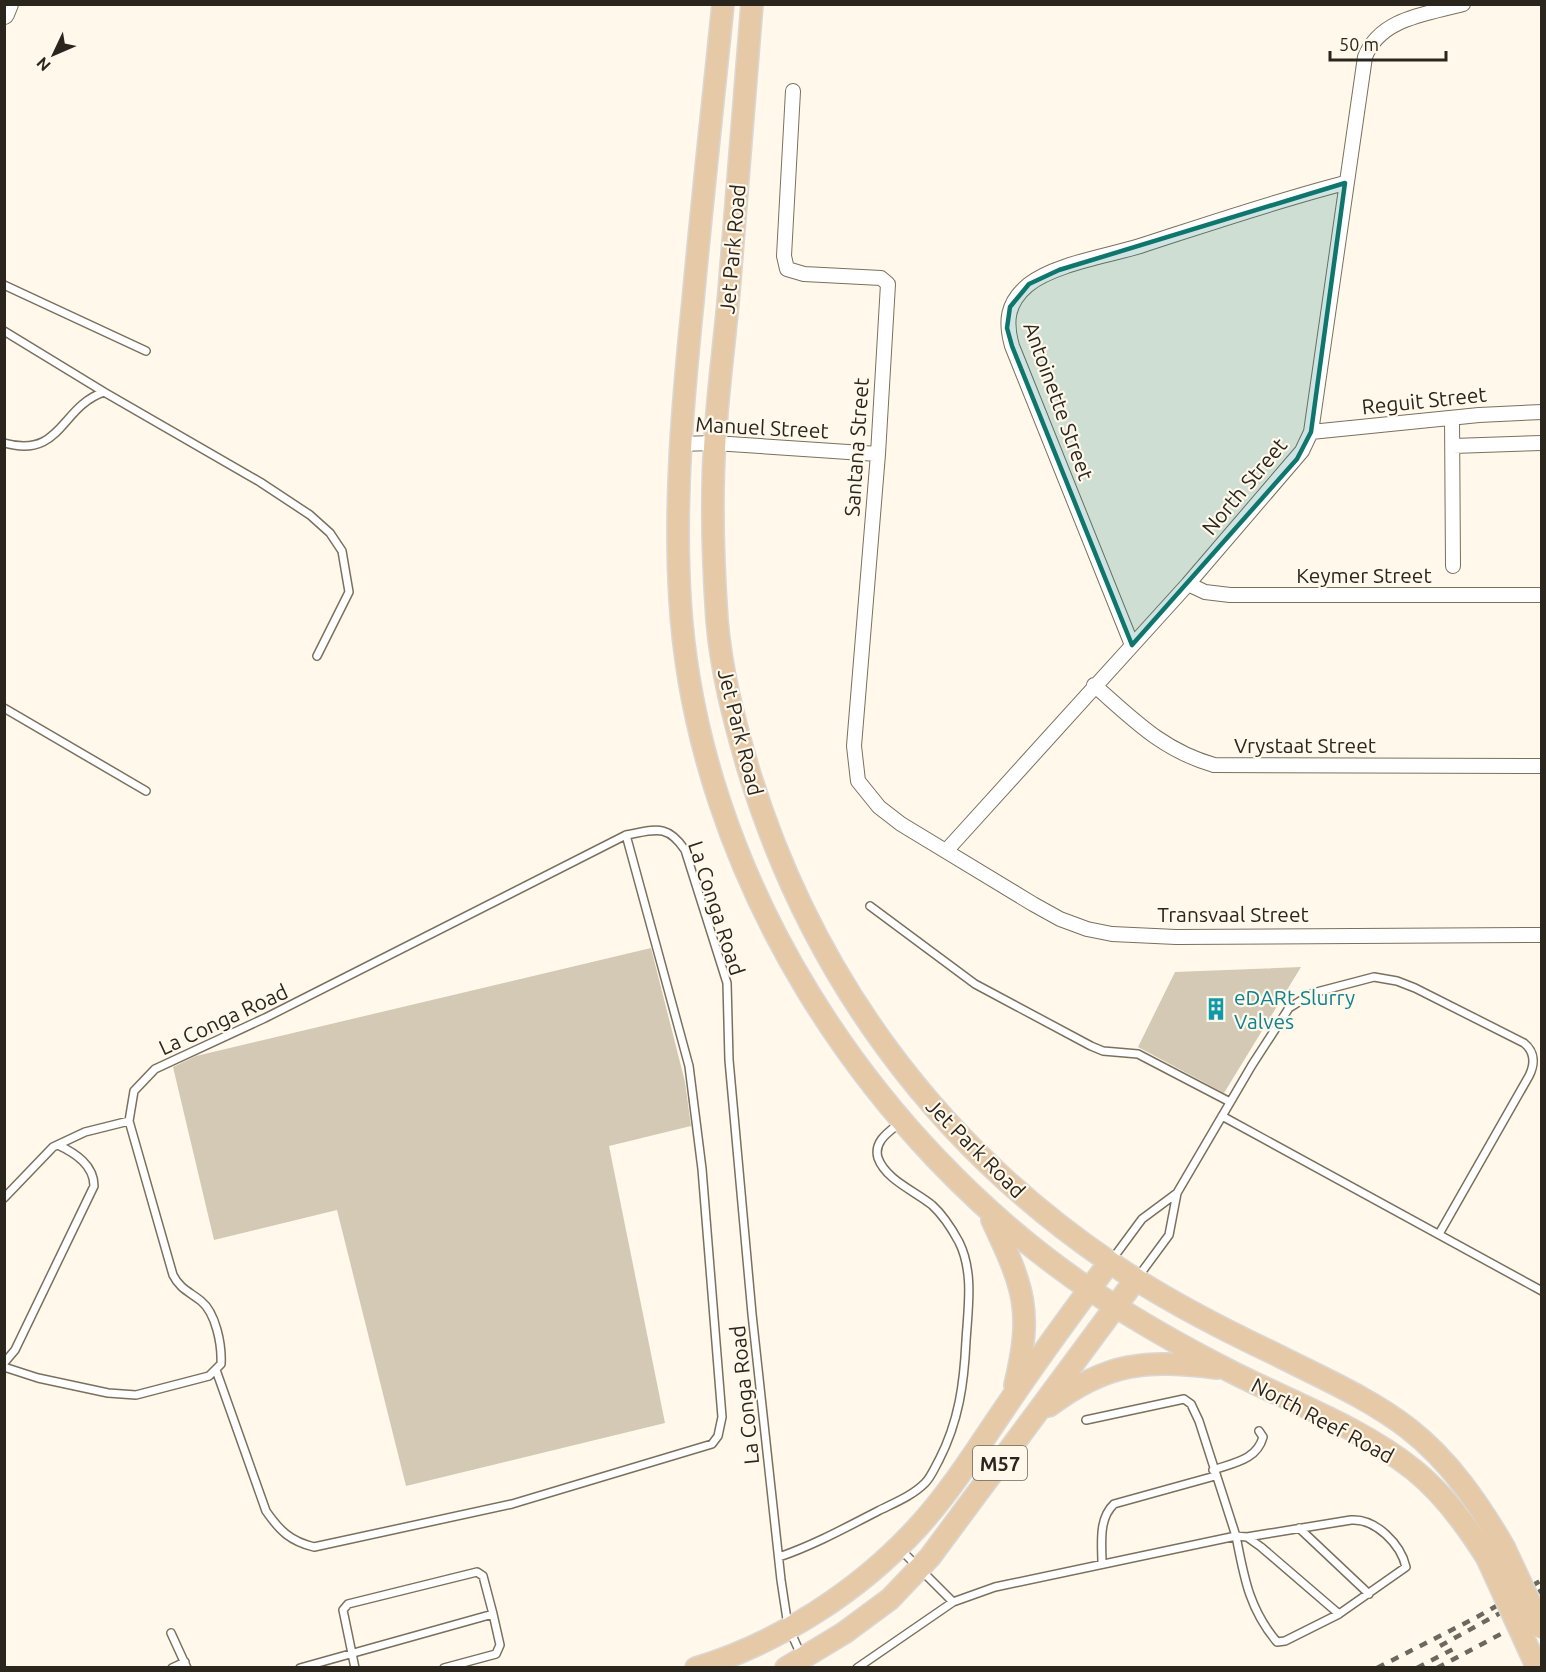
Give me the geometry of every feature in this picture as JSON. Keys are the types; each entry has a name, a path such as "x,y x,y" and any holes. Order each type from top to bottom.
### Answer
{"main road":[{"name":"Jet Park Road","path":"723,4 679,444 680,599 689,679 706,750 727,818 773,930 810,996 849,1053 903,1120 988,1212 1021,1240 1089,1289"},
{"name":"Jet Park Road","path":"752,4 714,443 717,624 734,718 761,810 802,910 853,1002 915,1086 985,1163 1048,1219 1109,1263"},
{"path":"988,1212 1016,1272 1023,1300 1025,1339 1012,1397"},
{"name":"North Reef Road","path":"1109,1263 1217,1327 1368,1401 1412,1431 1440,1458 1466,1489 1495,1553 1536,1665"},
{"name":"M57","path":"696,1668 766,1639 839,1596 918,1527 1109,1263"},
{"name":"M57","path":"795,1663 890,1599 920,1568 970,1507 1114,1306 1136,1279"},
{"name":"North Reef Road","path":"1089,1289 1114,1306 1227,1370 1374,1443 1414,1470 1495,1553 1542,1628"},
{"path":"1034,1416 1092,1379 1128,1366 1173,1363 1227,1370"}],"street":[{"path":"4,14 8,4"},
{"name":"North Street","path":"946,851 1188,584 1297,459 1311,432 1345,183 1362,74 1369,47 1380,35 1401,21 1463,4"},
{"name":"Santana Street","path":"793,91 784,256 787,269 804,274 881,278 888,284 878,454 854,767 864,792 879,807 946,851"},
{"name":"Antoinette Street","path":"1132,645 1012,346 1007,328 1010,308 1029,284 1059,270 1238,213 1345,183"},
{"name":"Reguit Street","path":"1311,432 1542,412"},
{"path":"1452,418 1453,566"},
{"name":"Manuel Street","path":"679,444 714,443 878,454"},
{"path":"1453,446 1542,443"},
{"name":"Keymer Street","path":"1188,584 1213,594 1256,596 1542,595"},
{"name":"Vrystaat Street","path":"1094,686 1156,740 1186,756 1214,765 1542,766"},
{"name":"Transvaal Street","path":"946,851 1060,919 1112,934 1176,937 1542,936"}],"lane":[{"path":"4,285 146,351"},
{"path":"4,331 260,482 310,515 330,532 342,551 349,592 317,656"},
{"path":"4,443 27,447 47,442 86,400 104,392"},
{"path":"4,708 146,791"},
{"name":"La Conga Road","path":"129,1121 134,1091 155,1070 265,1018 626,835 660,830 675,835 685,850 727,983 729,1060 752,1314 779,1557 795,1663"},
{"path":"216,1370 266,1511 280,1532 296,1542 314,1547 512,1504 712,1444 718,1436 722,1417 702,1169 689,1066 626,835"},
{"path":"870,906 984,989 1091,1046 1103,1051 1138,1054 1230,1102"},
{"path":"1136,1279 1169,1235 1177,1193 1282,1017 1296,1002 1313,993 1374,977 1397,981 1415,988 1524,1043 1533,1057 1530,1076 1439,1234"},
{"path":"1222,1116 1542,1291"},
{"path":"779,1557 811,1546 925,1484 946,1447 956,1419 964,1377 968,1267 959,1242 942,1216 887,1173 877,1156 881,1139 903,1120"},
{"path":"4,1198 34,1164 58,1145 85,1132 129,1121 173,1275 183,1289 199,1299 212,1313 221,1364 209,1376 149,1393 122,1395 38,1378 4,1367"},
{"path":"4,1362 15,1350 94,1186 94,1178 79,1157 58,1145"},
{"path":"1109,1263 1142,1219 1177,1193"},
{"path":"857,1668 953,1602 994,1587 1236,1536 1247,1537 1363,1519 1376,1526 1403,1555 1406,1568 1339,1614 1285,1641 1277,1642 1266,1629 1248,1597 1236,1536 1199,1421 1191,1404 1184,1399 1086,1420"},
{"path":"1102,1564 1102,1526 1107,1511 1114,1504 1214,1473 1251,1456 1261,1446 1263,1437 1259,1431"},
{"path":"1299,1528 1369,1594"},
{"path":"1247,1537 1339,1614"},
{"path":"897,1547 953,1602"},
{"path":"355,1668 343,1610 348,1604 477,1572 483,1576 500,1645 496,1654 444,1668"},
{"path":"300,1668 351,1651 493,1614"},
{"path":"171,1633 186,1665 172,1668"}],"highlighted area":[{"path":"1345,183 1311,432 1297,459 1132,645 1012,346 1007,328 1010,307 1029,284 1059,270"}],"building":[{"path":"651,948 685,1082 691,1126 609,1146 665,1423 406,1486 337,1210 214,1240 173,1067 196,1056"},
{"name":"eDARt Slurry Valves","path":"1301,967 1224,1093 1138,1047 1175,972"}],"railway":[{"path":"1377,1668 1477,1617 1542,1580"},
{"path":"1440,1646 1542,1590"},
{"path":"1437,1668 1542,1612"},
{"path":"1417,1668 1457,1647"}],"place":[{"name":"eDARt Slurry Valves","path":"1216,1009"}]}
